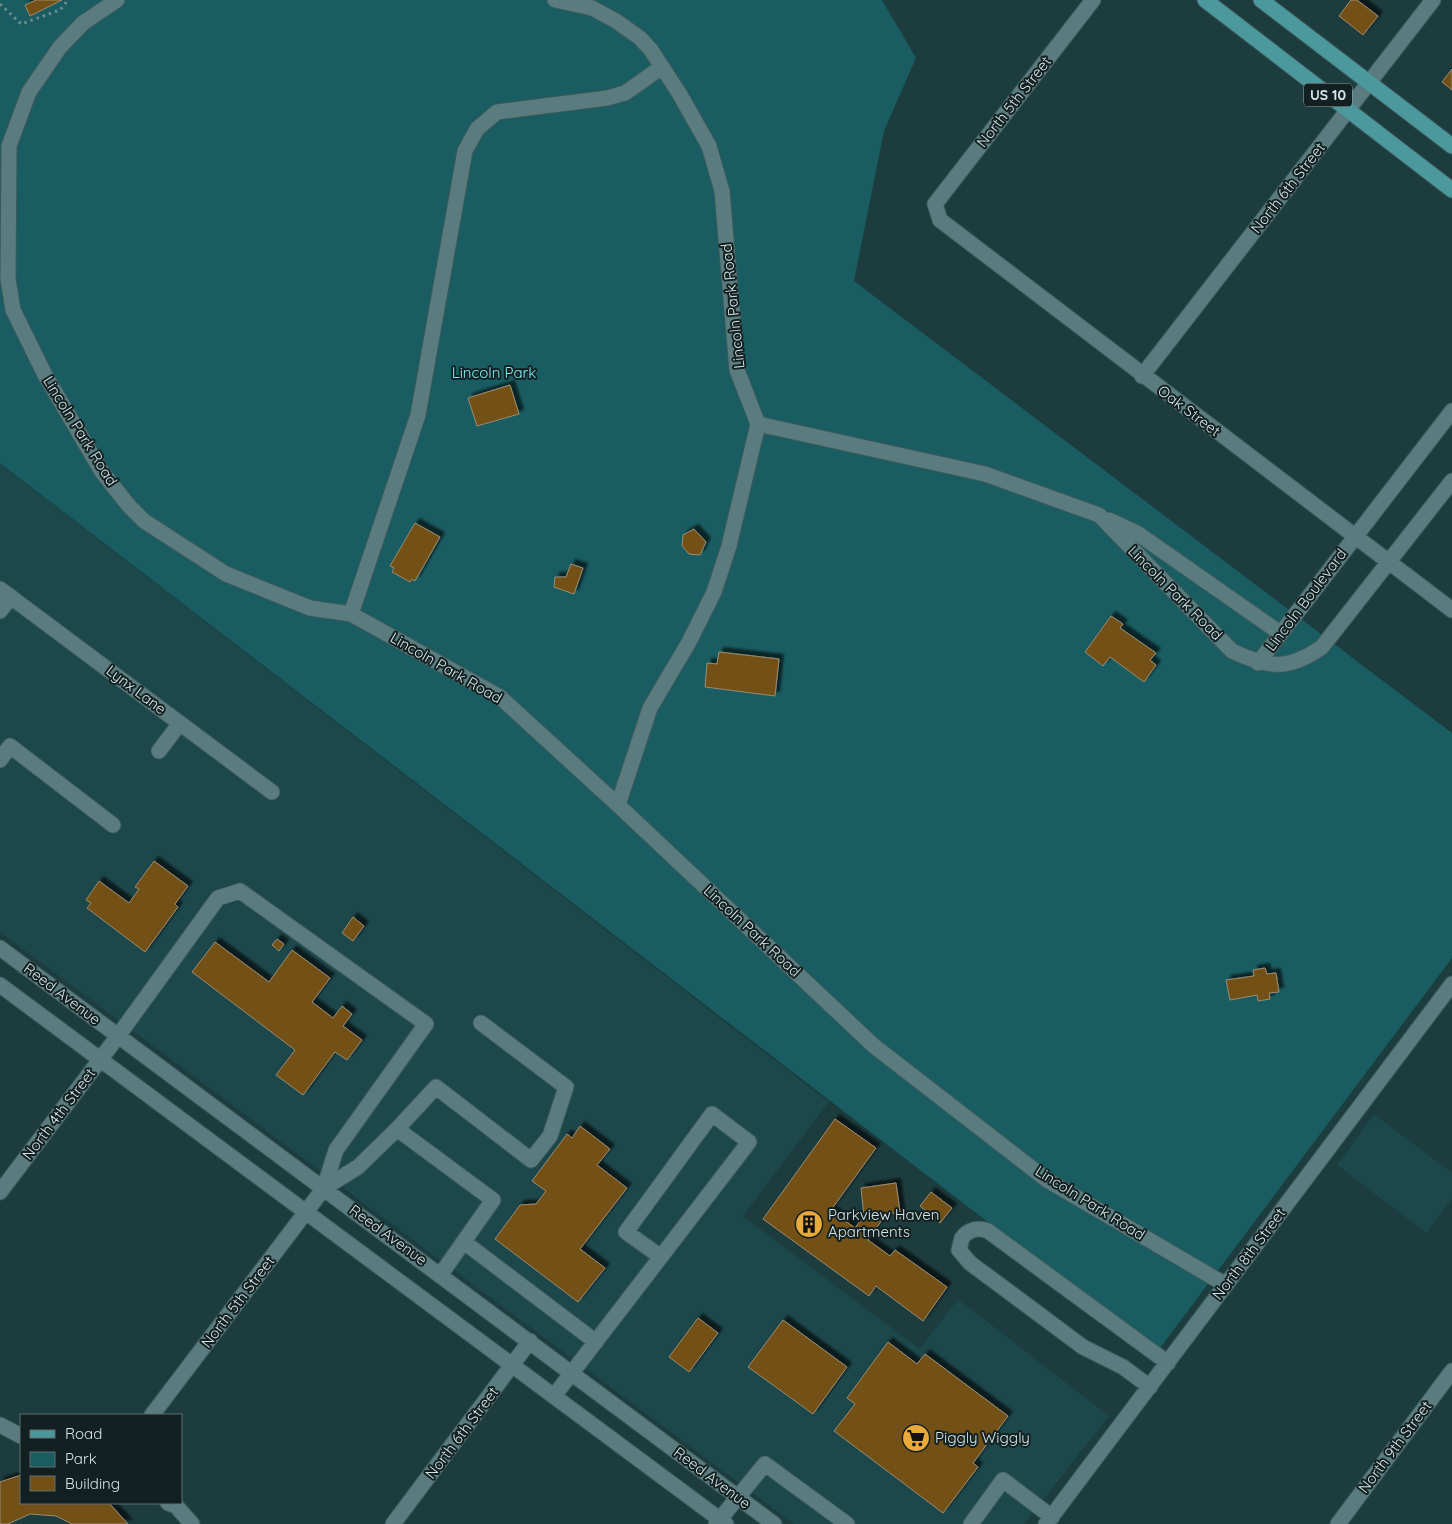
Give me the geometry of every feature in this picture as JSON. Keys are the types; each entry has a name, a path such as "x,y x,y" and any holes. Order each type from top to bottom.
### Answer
{"main road":[{"name":"US 10","path":"1205,0 1452,190"},
{"name":"US 10","path":"1261,0 1452,146"}],"street":[{"name":"Lincoln Park Road","path":"117,0 83,23 60,46 29,92 10,146 8,279 13,310 45,375 102,472 144,521 226,574 310,608 351,614 500,697 618,805 874,1046 1047,1180 1226,1285"},
{"name":"Lincoln Park Road","path":"555,0 592,8 616,21 640,38 662,67 694,117 708,146 722,191 737,370 758,424 985,474 1099,515 1138,534 1280,633"},
{"name":"North 5th Street","path":"935,204 1093,0"},
{"name":"North 6th Street","path":"1142,376 1433,0"},
{"path":"351,614 418,415 465,151 477,129 497,112 607,98 625,93 662,67"},
{"name":"Oak Street","path":"935,204 940,220 1142,376 1452,610"},
{"name":"Lincoln Boulevard","path":"1258,662 1452,411"},
{"path":"618,805 650,708 689,642 714,592 729,546 758,424"},
{"name":"Lincoln Boulevard","path":"1258,662 1290,664 1306,658 1322,647 1452,481"},
{"name":"Lincoln Park Road","path":"1099,515 1232,651 1258,662"},
{"path":"0,611 5,593"},
{"name":"Lynx Lane","path":"5,593 272,792"},
{"path":"159,751 180,723"},
{"path":"0,760 10,746 113,825"},
{"name":"North 4th Street","path":"0,1192 118,1036 218,898 240,891 426,1024 336,1150 324,1188"},
{"name":"Reed Avenue","path":"0,948 441,1274 774,1524"},
{"name":"North 8th Street","path":"1049,1520 1226,1285 1447,1000 1452,984"},
{"name":"Reed Avenue","path":"0,985 306,1211 720,1522"},
{"path":"324,1188 358,1167 436,1088 531,1160 550,1136 566,1087 481,1023"},
{"path":"554,1396 596,1342 749,1142 712,1114 626,1232 661,1257"},
{"path":"397,1128 493,1200 441,1274"},
{"name":"North 5th Street","path":"153,1414 324,1188"},
{"path":"1150,1387 1123,1367 1083,1347 970,1263 959,1250 962,1238 972,1230 982,1228 988,1231 1168,1363"},
{"path":"464,1242 596,1342"},
{"name":"North 6th Street","path":"393,1524 530,1341"},
{"name":"North 9th Street","path":"1338,1524 1452,1371"},
{"path":"0,1425 20,1435"},
{"path":"720,1522 737,1497 765,1464 847,1524"},
{"path":"971,1524 1003,1480 1049,1520"},
{"path":"171,1504 176,1506 192,1524"}],"path":[{"path":"0,4 22,24 60,10 68,0"}],"shaded area":[{"path":"0,463 829,1102 743,1216 920,1349 958,1299 1109,1416 1024,1524 794,1524 0,932"},
{"path":"1374,1114 1452,1173 1452,1199 1426,1233 1337,1165"}],"green space":[{"name":"Lincoln Park","path":"0,0 882,0 916,58 884,131 854,281 1452,733 1452,958 1157,1352 0,463"}],"building":[{"path":"36,0 62,0 30,16 25,5"},
{"path":"1351,0 1357,0 1378,16 1363,35 1339,16"},
{"path":"1452,69 1452,90 1442,82"},
{"path":"510,385 519,414 477,426 468,398"},
{"path":"415,523 440,537 415,581 412,579 410,582 392,572 394,568 390,566"},
{"path":"694,529 706,542 700,555 689,554 682,546 683,535"},
{"path":"571,564 583,568 574,594 554,587 555,577 566,577"},
{"path":"1111,616 1123,624 1120,628 1156,653 1150,660 1156,665 1144,682 1110,657 1103,666 1085,652"},
{"path":"719,652 779,659 775,696 705,687 707,663 717,664"},
{"path":"154,861 188,886 175,904 178,907 145,952 87,908 91,903 86,900 99,881 129,903 139,889 135,887"},
{"path":"353,917 364,926 353,941 342,933"},
{"path":"277,939 284,944 279,951 272,945"},
{"path":"215,942 269,982 292,950 330,978 312,1002 333,1018 342,1006 352,1014 343,1026 362,1040 347,1060 335,1052 303,1095 276,1075 295,1050 192,972"},
{"path":"1265,968 1267,974 1276,973 1279,992 1269,993 1270,999 1258,1001 1257,995 1230,1000 1226,980 1254,976 1253,970"},
{"name":"Parkview Haven Apartments","path":"835,1119 876,1148 831,1210 855,1228 864,1216 861,1188 896,1183 901,1219 889,1210 868,1240 890,1256 895,1250 947,1287 923,1321 876,1286 869,1296 763,1219"},
{"path":"580,1126 610,1149 597,1165 627,1188 580,1249 605,1268 578,1302 495,1239 520,1205 536,1204 546,1191 532,1181 567,1134 572,1138"},
{"path":"931,1192 952,1208 940,1223 920,1206"},
{"path":"698,1318 718,1333 689,1372 669,1357"},
{"path":"783,1320 847,1367 813,1414 748,1367"},
{"path":"888,1342 917,1364 925,1354 1008,1416 973,1463 978,1467 943,1513 834,1431 855,1404 847,1398"},
{"path":"20,1475 20,1504 110,1504 128,1524 72,1524 56,1516 30,1514 8,1524 0,1524 0,1482"}],"place":[{"name":"Parkview Haven Apartments","path":"809,1224"},
{"name":"Piggly Wiggly","path":"916,1438"}]}
